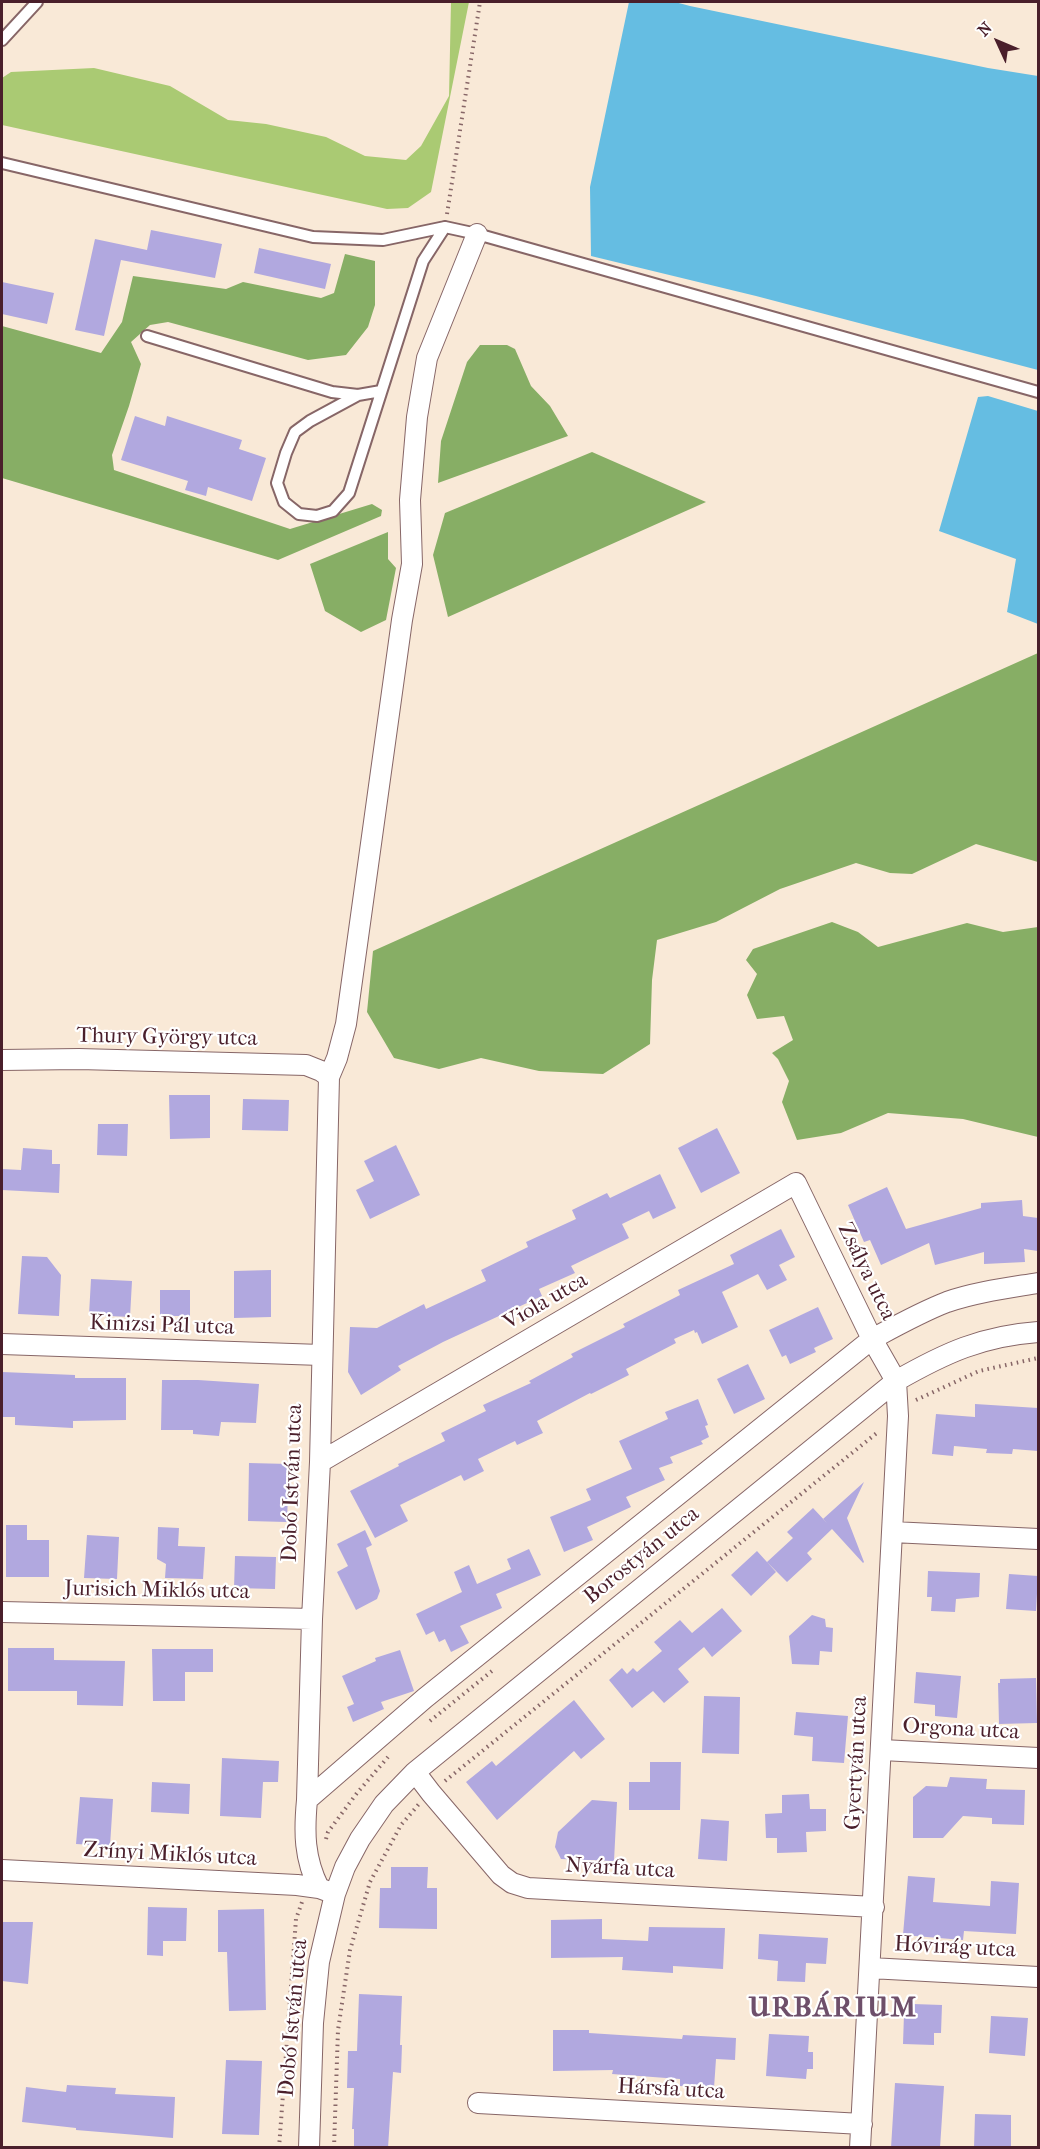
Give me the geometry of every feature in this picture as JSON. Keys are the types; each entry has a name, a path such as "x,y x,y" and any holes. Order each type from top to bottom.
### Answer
{"street":[{"name":"Dobó István utca","path":"309,2148 313,2022 327,1891 310,1870 305,1823 320,1462 329,1077 337,1058 346,1024 402,620 412,564 410,501 417,417 427,358 477,234"},
{"name":"Thury György utca","path":"2,1060 79,1059 306,1065 329,1077"},
{"name":"Zsálya utca","path":"796,1183 872,1339 896,1381"},
{"name":"Viola utca","path":"320,1462 796,1183"},
{"path":"307,1800 425,1698 872,1339 908,1319 949,1302 1038,1283"},
{"name":"Borostyán utca","path":"327,1891 345,1867 360,1839 384,1804 415,1772 896,1381 955,1350 998,1338 1038,1332"},
{"name":"Kinizsi Pál utca","path":"2,1344 321,1355"},
{"name":"Gyertyán utca","path":"860,2148 898,1416 896,1381"},
{"path":"892,1532 1038,1539"},
{"name":"Jurisich Miklós utca","path":"2,1612 312,1618"},
{"name":"Orgona utca","path":"882,1750 1038,1758"},
{"name":"Nyárfa utca","path":"415,1772 430,1793 501,1875 512,1883 528,1888 874,1907"},
{"name":"Zrínyi Miklós utca","path":"2,1870 297,1885 327,1891"},
{"name":"Hóvirág utca","path":"870,1968 1038,1977"},
{"name":"Hársfa utca","path":"478,2103 862,2124"}],"lane":[{"path":"2,40 38,2"},
{"path":"2,163 313,237 383,240 446,228 477,234 1038,392"},
{"path":"358,395 310,421 295,432 277,483 284,502 299,514 317,516 333,511 349,493 423,261 446,228"},
{"path":"147,336 332,392 358,395 381,391"}],"path":[{"path":"446,228 480,2"},
{"path":"334,2148 338,2030 350,1950 370,1882 407,1816 430,1793 920,1397 979,1371 1038,1358"}],"green space":[{"path":"451,2 469,2 431,192 408,208 387,209 2,125 2,78 11,72 94,68 170,86 228,120 266,124 326,137 365,156 406,160 421,146 449,96"},
{"path":"345,254 375,261 375,305 368,327 346,355 308,360 168,322 150,325 131,342 141,364 112,455 114,470 290,529 372,504 382,510 381,516 278,560 2,478 2,326 101,353 122,322 133,276 226,289 243,282 321,298 334,293"},
{"path":"480,345 507,345 515,349 531,386 550,406 568,436 438,483 441,441 467,362"},
{"path":"592,452 706,502 448,617 433,555 445,513"},
{"path":"388,532 388,559 396,568 386,620 361,632 325,611 310,564"},
{"path":"1038,653 1038,862 976,844 912,874 890,873 856,863 780,889 716,922 657,940 652,980 650,1044 603,1074 539,1071 481,1058 439,1069 394,1058 367,1012 373,951"},
{"path":"832,922 858,932 878,947 967,923 1003,932 1038,927 1038,1137 963,1119 888,1113 841,1133 797,1140 782,1102 789,1081 778,1059 772,1053 793,1040 784,1016 757,1019 747,995 757,974 746,960 753,949"}],"water":[{"path":"629,2 675,2 988,68 1038,76 1038,370 756,296 591,256 590,187"},
{"path":"988,396 1038,411 1038,624 1007,612 1016,559 939,531 978,397"}],"building":[{"path":"151,230 222,244 215,278 121,260 104,336 75,330 95,239 147,250"},
{"path":"259,248 331,264 325,289 254,273"},
{"path":"2,282 54,293 47,324 2,314"},
{"path":"135,416 165,426 167,416 242,440 239,449 266,458 252,501 208,487 206,496 185,490 188,481 121,460"},
{"path":"169,1095 210,1095 210,1138 170,1139"},
{"path":"243,1099 289,1100 288,1131 242,1130"},
{"path":"98,1124 128,1124 127,1156 97,1155"},
{"path":"717,1128 740,1173 701,1193 678,1148"},
{"path":"396,1145 420,1195 370,1219 356,1190 374,1181 364,1161"},
{"path":"23,1148 52,1150 52,1164 60,1164 59,1193 2,1190 2,1169 21,1170"},
{"path":"660,1174 676,1208 653,1219 649,1211 622,1224 629,1238 571,1266 575,1273 539,1289 542,1296 443,1342 398,1366 401,1370 361,1395 348,1372 350,1327 377,1328 424,1304 426,1309 486,1281 481,1270 528,1247 526,1242 576,1219 572,1210 607,1193 610,1198"},
{"path":"887,1187 906,1229 981,1208 981,1203 1022,1200 1023,1216 1038,1218 1038,1251 1024,1249 1025,1262 984,1264 984,1252 935,1265 929,1243 881,1265 870,1240 864,1242 848,1205"},
{"path":"781,1229 795,1257 779,1265 787,1280 767,1290 758,1274 722,1292 738,1327 702,1344 694,1330 674,1339 676,1343 626,1369 629,1375 537,1421 543,1433 517,1445 515,1441 478,1459 484,1471 464,1481 461,1475 400,1505 408,1521 375,1538 350,1491 445,1441 441,1433 486,1411 483,1405 531,1383 529,1381 573,1357 571,1354 625,1327 623,1324 680,1295 678,1290 734,1264 730,1255"},
{"path":"22,1256 47,1257 61,1275 59,1316 18,1314"},
{"path":"271,1270 271,1317 234,1318 234,1271"},
{"path":"91,1279 132,1281 130,1317 89,1315"},
{"path":"160,1290 190,1290 190,1316 160,1316"},
{"path":"818,1307 833,1339 814,1348 816,1352 790,1364 786,1355 782,1357 769,1330"},
{"path":"748,1364 765,1399 734,1414 717,1379"},
{"path":"2,1372 75,1375 75,1378 126,1378 126,1420 73,1421 73,1428 15,1425 15,1417 2,1417"},
{"path":"162,1380 259,1384 256,1423 221,1422 219,1436 193,1434 193,1430 161,1430"},
{"path":"698,1399 708,1425 705,1426 709,1437 701,1441 703,1444 670,1457 673,1463 659,1468 665,1480 626,1497 631,1507 587,1527 593,1540 564,1552 550,1517 591,1500 586,1489 632,1469 619,1441 668,1419 665,1412"},
{"path":"975,1404 1038,1408 1038,1451 1013,1449 1012,1454 986,1453 987,1449 954,1446 953,1456 932,1454 936,1414 975,1417"},
{"path":"249,1463 289,1464 287,1522 248,1521"},
{"path":"864,1482 847,1518 864,1562 832,1529 807,1553 812,1559 787,1582 767,1562 793,1538 787,1532 813,1508 823,1519"},
{"path":"6,1525 27,1525 27,1540 49,1540 49,1577 6,1577"},
{"path":"158,1527 179,1528 178,1546 205,1547 203,1579 165,1578 166,1564 157,1559"},
{"path":"365,1530 372,1545 366,1548 380,1591 377,1599 356,1610 337,1572 348,1566 337,1544"},
{"path":"87,1535 119,1537 117,1579 84,1578"},
{"path":"529,1549 541,1575 496,1594 502,1608 460,1626 469,1643 451,1652 445,1639 439,1642 434,1631 426,1635 416,1614 462,1592 454,1572 469,1565 477,1584 511,1569 507,1559"},
{"path":"757,1551 776,1572 751,1596 731,1575"},
{"path":"235,1556 276,1557 275,1589 234,1588"},
{"path":"928,1571 980,1573 979,1597 956,1599 955,1612 931,1611 932,1597 927,1597"},
{"path":"1009,1574 1038,1576 1036,1611 1006,1609"},
{"path":"722,1608 742,1631 712,1657 704,1647 678,1669 689,1682 664,1703 653,1691 632,1708 609,1680 622,1668 627,1674 633,1668 637,1672 662,1651 654,1642 680,1620 692,1633"},
{"path":"812,1615 825,1619 826,1627 833,1628 832,1652 820,1651 819,1665 792,1664 789,1636"},
{"path":"8,1648 54,1648 54,1660 125,1661 123,1706 77,1705 77,1691 8,1691"},
{"path":"152,1649 213,1649 213,1672 185,1672 185,1701 153,1701"},
{"path":"400,1650 414,1691 381,1702 384,1709 353,1722 347,1707 354,1704 342,1676 376,1661 375,1658"},
{"path":"916,1672 961,1676 957,1718 935,1716 935,1705 914,1703"},
{"path":"1036,1678 1037,1723 999,1724 998,1683 1000,1679"},
{"path":"704,1696 740,1697 739,1754 702,1753"},
{"path":"574,1700 605,1739 581,1759 574,1751 497,1820 466,1782 492,1761 496,1766"},
{"path":"796,1712 848,1716 844,1763 812,1761 813,1737 794,1735"},
{"path":"222,1758 279,1761 278,1782 263,1782 261,1818 220,1816"},
{"path":"650,1762 681,1762 680,1810 629,1810 629,1782 650,1782"},
{"path":"950,1777 987,1779 986,1789 1025,1790 1024,1825 992,1824 992,1818 963,1816 943,1838 913,1838 913,1797 926,1786 947,1787"},
{"path":"152,1782 190,1784 189,1814 151,1812"},
{"path":"809,1794 810,1809 826,1809 826,1831 806,1832 807,1852 777,1853 777,1838 766,1838 765,1814 782,1813 782,1795"},
{"path":"80,1797 113,1799 110,1846 76,1844"},
{"path":"592,1800 617,1802 614,1861 561,1859 555,1847 558,1832"},
{"path":"701,1819 729,1821 727,1861 698,1859"},
{"path":"391,1867 428,1867 427,1888 437,1888 437,1929 379,1928 380,1888 391,1888"},
{"path":"908,1876 935,1878 933,1902 990,1906 991,1881 1019,1883 1016,1934 964,1931 963,1940 903,1935"},
{"path":"148,1907 187,1908 186,1941 163,1941 163,1956 147,1955"},
{"path":"264,1909 266,2010 229,2011 227,1952 218,1952 218,1910"},
{"path":"602,1919 602,1939 648,1941 649,1927 725,1928 723,1969 673,1966 673,1973 622,1970 623,1957 551,1958 551,1920"},
{"path":"3,1922 33,1922 28,1984 2,1981"},
{"path":"759,1934 828,1938 826,1964 806,1963 805,1982 777,1981 778,1961 758,1959"},
{"path":"359,1994 402,1996 401,2073 393,2072 388,2148 354,2148 354,2129 352,2129 354,2088 347,2088 348,2051 357,2051"},
{"path":"913,2004 942,2005 941,2033 934,2033 934,2045 903,2044 904,2014 912,2014"},
{"path":"991,2016 1028,2018 1025,2056 989,2053"},
{"path":"553,2030 589,2030 589,2033 682,2039 683,2035 736,2038 735,2060 716,2059 714,2088 680,2086 680,2079 612,2074 613,2070 553,2071"},
{"path":"769,2034 809,2036 808,2052 813,2052 813,2069 807,2069 806,2079 766,2076"},
{"path":"226,2060 262,2061 259,2135 222,2134"},
{"path":"895,2083 944,2086 940,2148 891,2148"},
{"path":"67,2085 116,2088 115,2094 175,2097 173,2138 76,2130 76,2128 22,2122 26,2087 66,2092"},
{"path":"975,2114 1011,2115 1011,2148 974,2148"}],"district":[{"name":"URBÁRIUM","path":"833,2009"}]}
